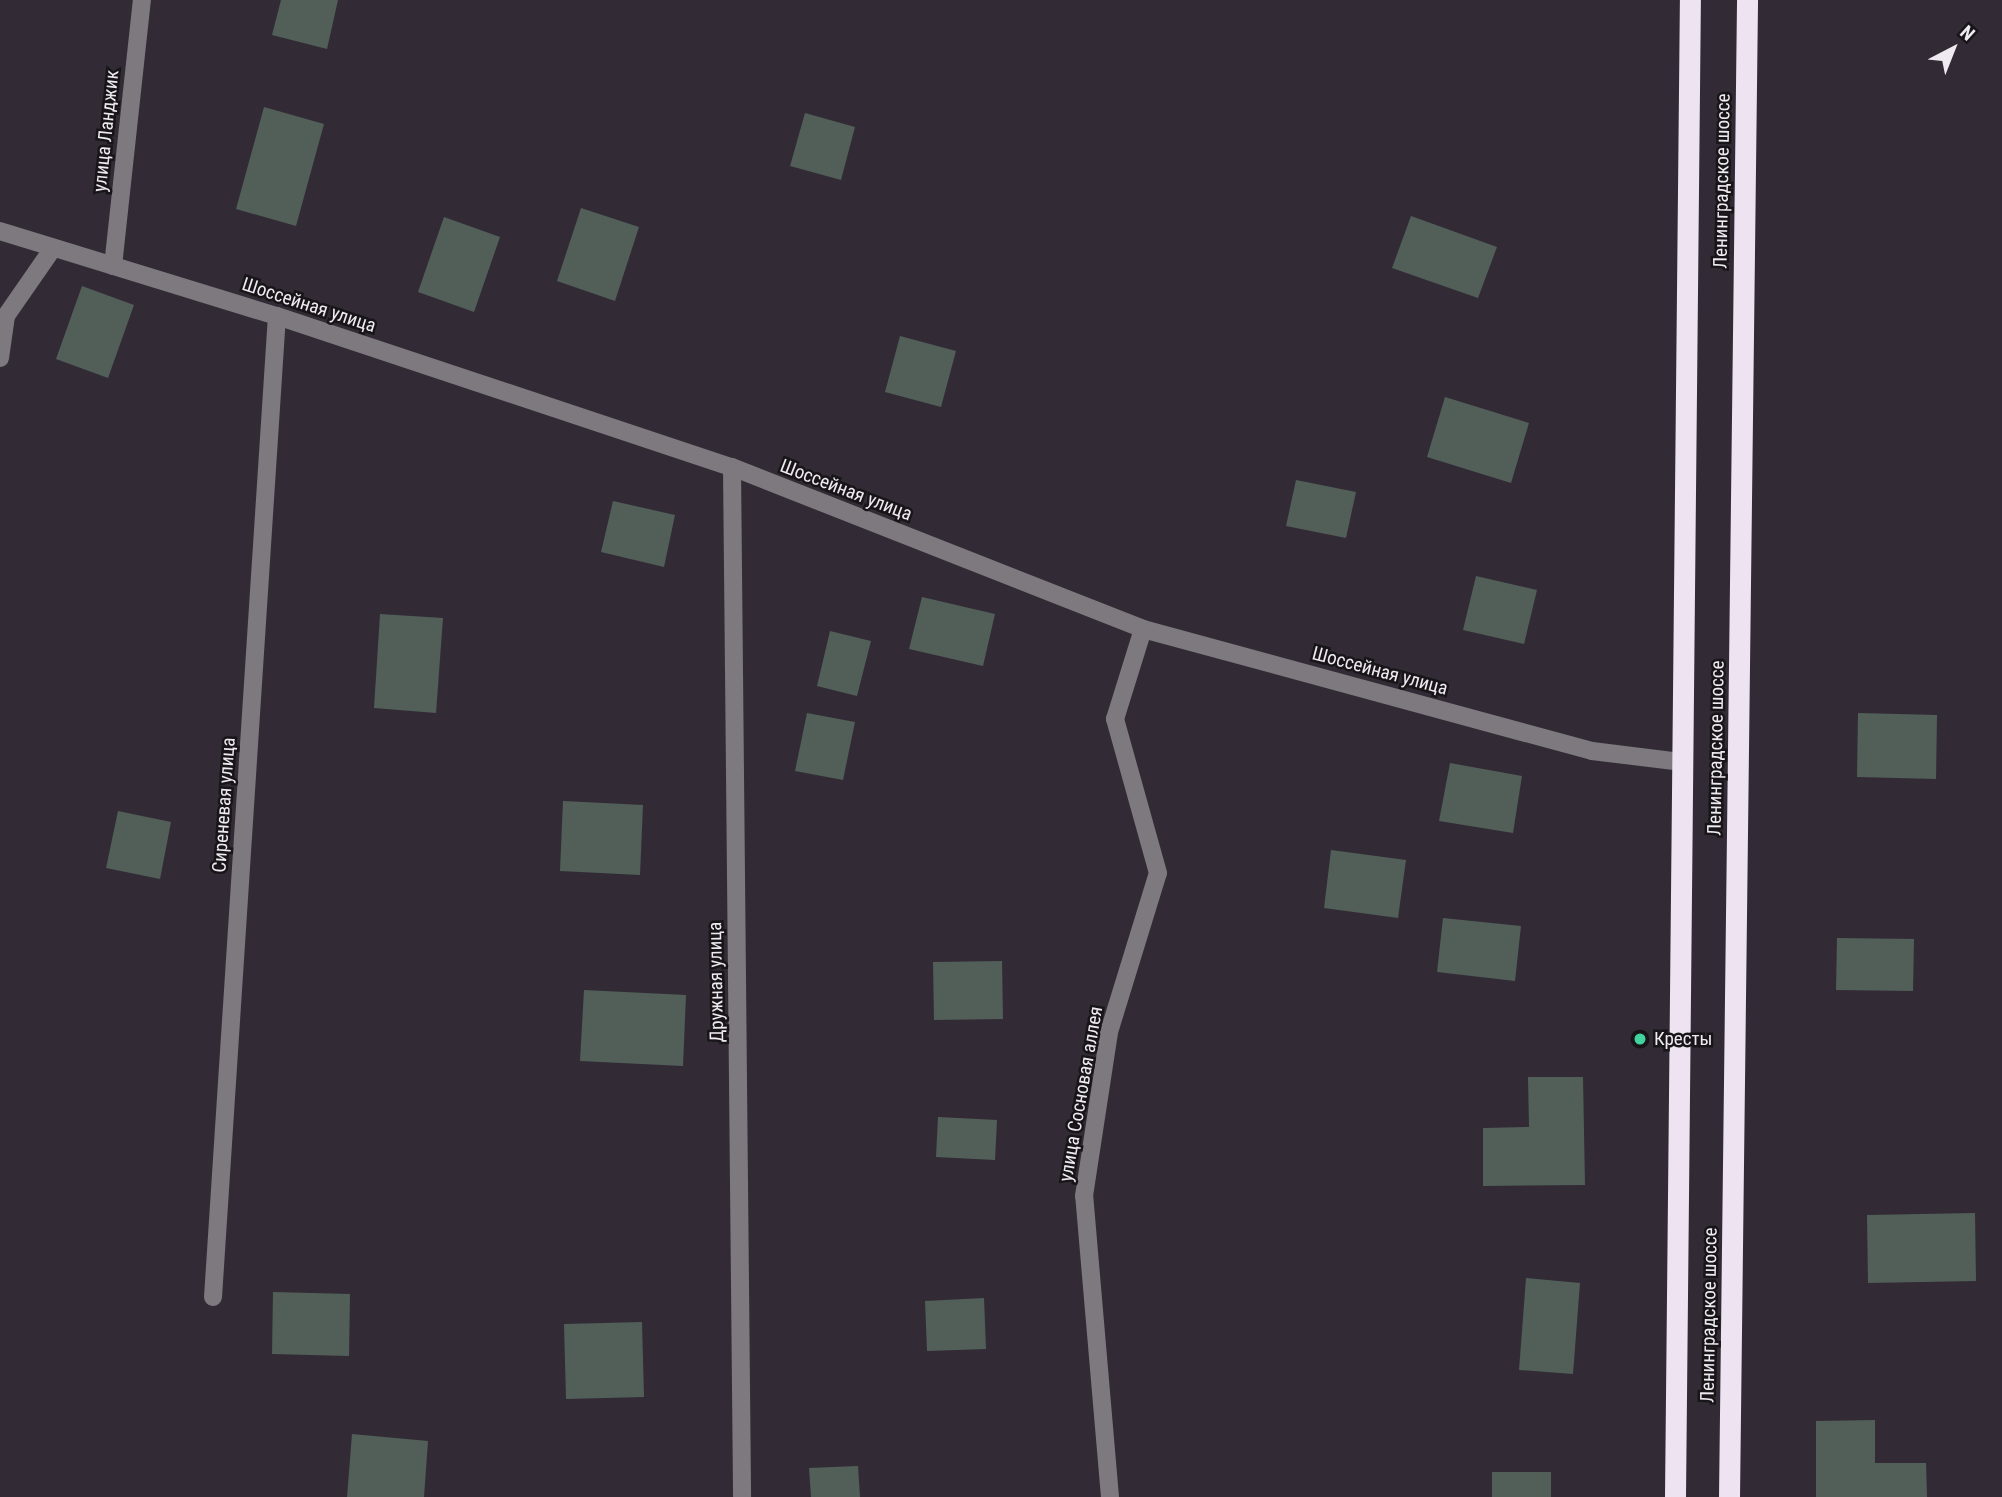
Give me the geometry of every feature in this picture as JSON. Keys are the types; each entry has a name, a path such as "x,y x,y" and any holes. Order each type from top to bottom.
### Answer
{"highway":[{"name":"Ленинградское шоссе","path":"1675,1497 1690,0"},
{"name":"Ленинградское шоссе","path":"1729,1497 1747,0"}],"street":[{"name":"улица Ланджик","path":"113,266 142,0"},
{"name":"Шоссейная улица","path":"0,231 277,316 732,467 1143,629 1592,751 1682,762"},
{"path":"0,358 6,316 53,248"},
{"name":"Сиреневая улица","path":"213,1297 277,316"},
{"name":"Дружная улица","path":"732,467 742,1497"},
{"name":"улица Сосновая аллея","path":"1110,1497 1084,1196 1110,1032 1158,873 1115,719 1143,629"}],"building":[{"path":"281,0 338,0 327,49 272,35"},
{"path":"264,107 324,124 296,226 236,209"},
{"path":"805,113 855,127 841,180 790,166"},
{"path":"581,208 639,227 615,301 557,281"},
{"path":"1411,216 1497,247 1478,298 1392,268"},
{"path":"444,217 500,237 474,312 418,292"},
{"path":"82,286 134,305 108,378 56,359"},
{"path":"900,336 956,351 941,407 885,392"},
{"path":"1445,397 1529,423 1511,483 1427,457"},
{"path":"1296,480 1356,492 1346,538 1286,526"},
{"path":"613,501 675,515 664,567 601,552"},
{"path":"1476,576 1537,590 1524,644 1463,630"},
{"path":"922,597 995,614 983,666 909,649"},
{"path":"380,614 443,618 436,713 374,708"},
{"path":"830,631 871,641 857,696 817,686"},
{"path":"807,713 855,722 843,780 795,771"},
{"path":"1858,713 1937,715 1936,779 1857,777"},
{"path":"1450,763 1522,776 1513,833 1439,821"},
{"path":"563,801 643,805 640,875 560,871"},
{"path":"118,811 171,822 160,879 106,868"},
{"path":"1331,850 1406,860 1398,918 1324,908"},
{"path":"1443,918 1521,926 1515,981 1437,972"},
{"path":"1837,938 1914,939 1913,991 1836,990"},
{"path":"1002,961 1003,1019 934,1020 933,962"},
{"path":"584,990 686,995 683,1066 580,1061"},
{"path":"1528,1077 1583,1077 1585,1185 1483,1186 1483,1128 1529,1127"},
{"path":"938,1117 997,1120 995,1160 936,1157"},
{"path":"1975,1213 1976,1281 1868,1283 1867,1215"},
{"path":"1526,1278 1580,1283 1573,1374 1519,1370"},
{"path":"273,1292 350,1294 349,1356 272,1354"},
{"path":"984,1298 986,1349 927,1351 925,1301"},
{"path":"642,1322 644,1397 566,1399 564,1324"},
{"path":"1875,1420 1875,1463 1926,1463 1927,1497 1816,1497 1816,1421"},
{"path":"352,1434 428,1441 424,1497 347,1497"},
{"path":"858,1466 860,1497 811,1497 809,1468"},
{"path":"1492,1472 1551,1472 1551,1497 1492,1497"}],"place":[{"name":"Кресты","path":"1640,1039"}]}
